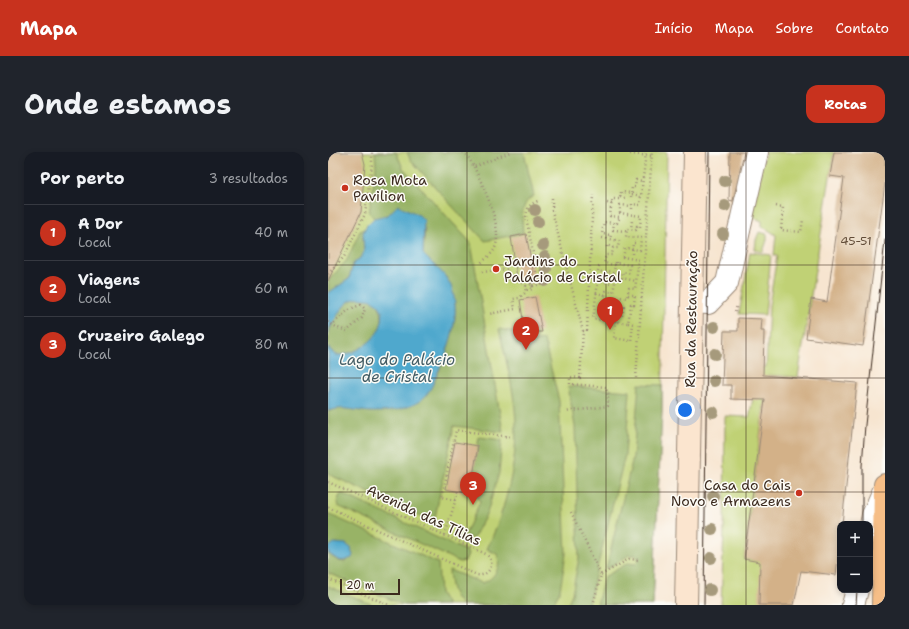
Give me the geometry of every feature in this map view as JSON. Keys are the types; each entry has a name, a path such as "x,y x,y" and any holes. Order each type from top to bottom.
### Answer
{"main road":[{"name":"Rua da Restauração","path":"686,605 695,152"},
{"path":"883,605 877,527 885,485"}],"street":[{"path":"692,302 708,302 727,283 757,152"},
{"path":"853,605 856,593"}],"path":[{"path":"328,274 344,257 365,214 372,164 372,152"},
{"path":"463,152 467,155 474,166 484,187 498,231 494,250 480,264"},
{"path":"474,166 510,152"},
{"path":"636,378 652,152"},
{"path":"630,154 646,154 652,156"},
{"path":"614,222 613,230 636,230 637,226 640,226 641,216 620,213 620,205 632,208 632,204 640,205 646,154"},
{"path":"632,195 632,187 635,187 636,180 643,181"},
{"path":"610,239 611,235 602,234 604,222 617,223 620,217 610,216 612,199 620,200 621,192 641,196"},
{"path":"583,331 587,331 593,195"},
{"path":"620,197 625,198"},
{"path":"552,198 552,211 583,331 580,378 570,377 570,384 606,387 608,396 608,406 565,412"},
{"path":"526,290 532,288 532,286 536,283 536,269 526,217 527,209 530,205 538,201"},
{"path":"607,203 612,204"},
{"path":"776,206 783,207 781,230 801,232 803,220"},
{"path":"631,230 632,220"},
{"path":"608,283 598,280 593,319 616,322 628,324 633,324 630,341 614,338 616,322 617,315 622,316 624,307 619,306 620,297 628,298 629,288 635,289 639,260 623,257 625,248 640,250 641,238 626,237 627,231"},
{"path":"602,238 619,241 618,248 613,248"},
{"path":"632,254 633,243 635,243"},
{"path":"607,247 607,245 614,246 613,248"},
{"path":"601,253 612,255 613,248"},
{"path":"604,263 606,255"},
{"path":"608,321 612,299 605,298 606,290 613,292 616,277 598,271 600,264 615,262 630,265 629,273 623,271 622,278 636,281"},
{"path":"607,273 614,272 615,262"},
{"path":"482,272 507,269 509,282 516,280 522,282 526,286 526,293 519,298 513,299 515,309 489,314"},
{"path":"526,286 555,281"},
{"path":"596,293 606,295"},
{"path":"628,295 635,295 634,305 631,304 628,324"},
{"path":"328,322 338,328 348,331 362,318 365,309 361,304 354,306 344,312 333,324"},
{"path":"456,500 442,497 456,430 510,437"},
{"name":"Avenida das Tílias","path":"328,482 445,535 490,557 492,562 488,572 484,575 476,575 328,507"},
{"path":"445,535 458,492"},
{"path":"571,512 601,575 593,605"},
{"path":"601,575 629,559 639,560"},
{"path":"328,579 390,605"}],"green space":[{"name":"Jardins do Palácio de Cristal","path":"328,152 667,152 662,411 653,605 328,605"},
{"path":"375,152 396,152 403,168 471,243 503,432 454,426 434,522 328,474 328,411 341,408 371,412 433,384 444,360 455,319 455,303 447,278 423,254 425,228 388,215 374,218 369,213 376,167"},
{"path":"407,152 524,152 534,196 526,202 524,207 522,217 523,233 485,241 410,159"},
{"path":"765,152 834,152 798,377 768,375 744,559 777,564 759,605 721,605 724,529 725,416 749,417 760,367 766,367 769,305 777,256 774,255 776,235 762,226 762,221 750,216"},
{"path":"364,230 364,252 353,264 349,279 328,293 328,281 347,260 360,231"},
{"path":"759,232 767,234 767,240 763,252 755,250"},
{"path":"750,252 771,255 765,315 739,314"},
{"path":"361,298 373,300 378,306 381,312 382,321 380,329 368,343 361,348 352,352 335,355 328,347 329,331 339,312 346,304 353,299"},
{"path":"499,329 531,335 533,344 533,342 544,340 559,401 566,554 560,590 553,605 462,605 455,597 451,584 449,570 482,583 494,575 499,563 497,554 487,549 499,521 508,492 515,447 516,420 508,367"},
{"path":"639,384 662,385 653,605 597,605 604,577 628,563 635,564 639,560 636,555 629,555 606,569 633,457"},
{"path":"568,386 630,391 625,455 588,605 567,605 572,594 579,558 575,426"},
{"path":"479,437 502,440 499,473 487,513 473,539 465,535 480,502 478,497 470,494"},
{"path":"343,494 466,551 468,554 465,561 460,562 338,506 337,502 340,495"},
{"path":"328,514 438,563 440,593 447,605 404,605 328,573","holes":["337,543 348,546 352,553 345,562 338,561 329,554"]},
{"path":"328,586 373,605 328,605"}],"water":[{"name":"Lago do Palácio de Cristal","path":"398,205 419,215 424,220 423,254 441,271 451,286 455,302 455,313 449,343 430,389 423,398 415,404 402,409 384,412 366,412 344,409 328,411 328,347 335,355 344,355 357,350 369,342 377,333 383,316 382,310 372,300 360,298 354,299 349,301 341,310 328,334 328,293 349,279 353,264 364,252 363,233 366,226 374,218 388,215"},
{"path":"334,543 346,544 352,549 352,558 338,560 329,554 328,548"}],"building":[{"name":"Rosa Mota Pavilion","path":"328,152 362,152 365,164 361,212 328,281"},
{"path":"730,152 744,152 733,201 729,200"},
{"path":"834,152 885,152 885,183 863,346 806,338 811,299 827,302 844,178 830,176"},
{"path":"526,234 533,270 533,284 517,277 511,237"},
{"path":"535,297 542,332 525,332 520,300"},
{"name":"Casa do Cais Novo e Armazens","path":"738,318 762,319 761,331 764,331 763,375 857,383 842,521 837,521 836,575 801,571 794,605 759,605 760,562 744,559 765,400 731,399 731,385 722,385 724,331 738,331"},
{"path":"455,442 478,446 470,494 446,489"}],"tram line":[{"path":"704,605 709,152"},
{"path":"862,521 862,466 865,425 885,240"},
{"path":"856,605 857,593"}],"place":[{"name":"Rosa Mota Pavilion","path":"345,188"},
{"name":"Jardins do Palácio de Cristal","path":"496,269"},
{"name":"A Dor","path":"610,330"},
{"name":"Viagens","path":"526,350"},
{"name":"Casa do Cais Novo e Armazens","path":"799,493"},
{"name":"Cruzeiro Galego","path":"473,505"}]}
